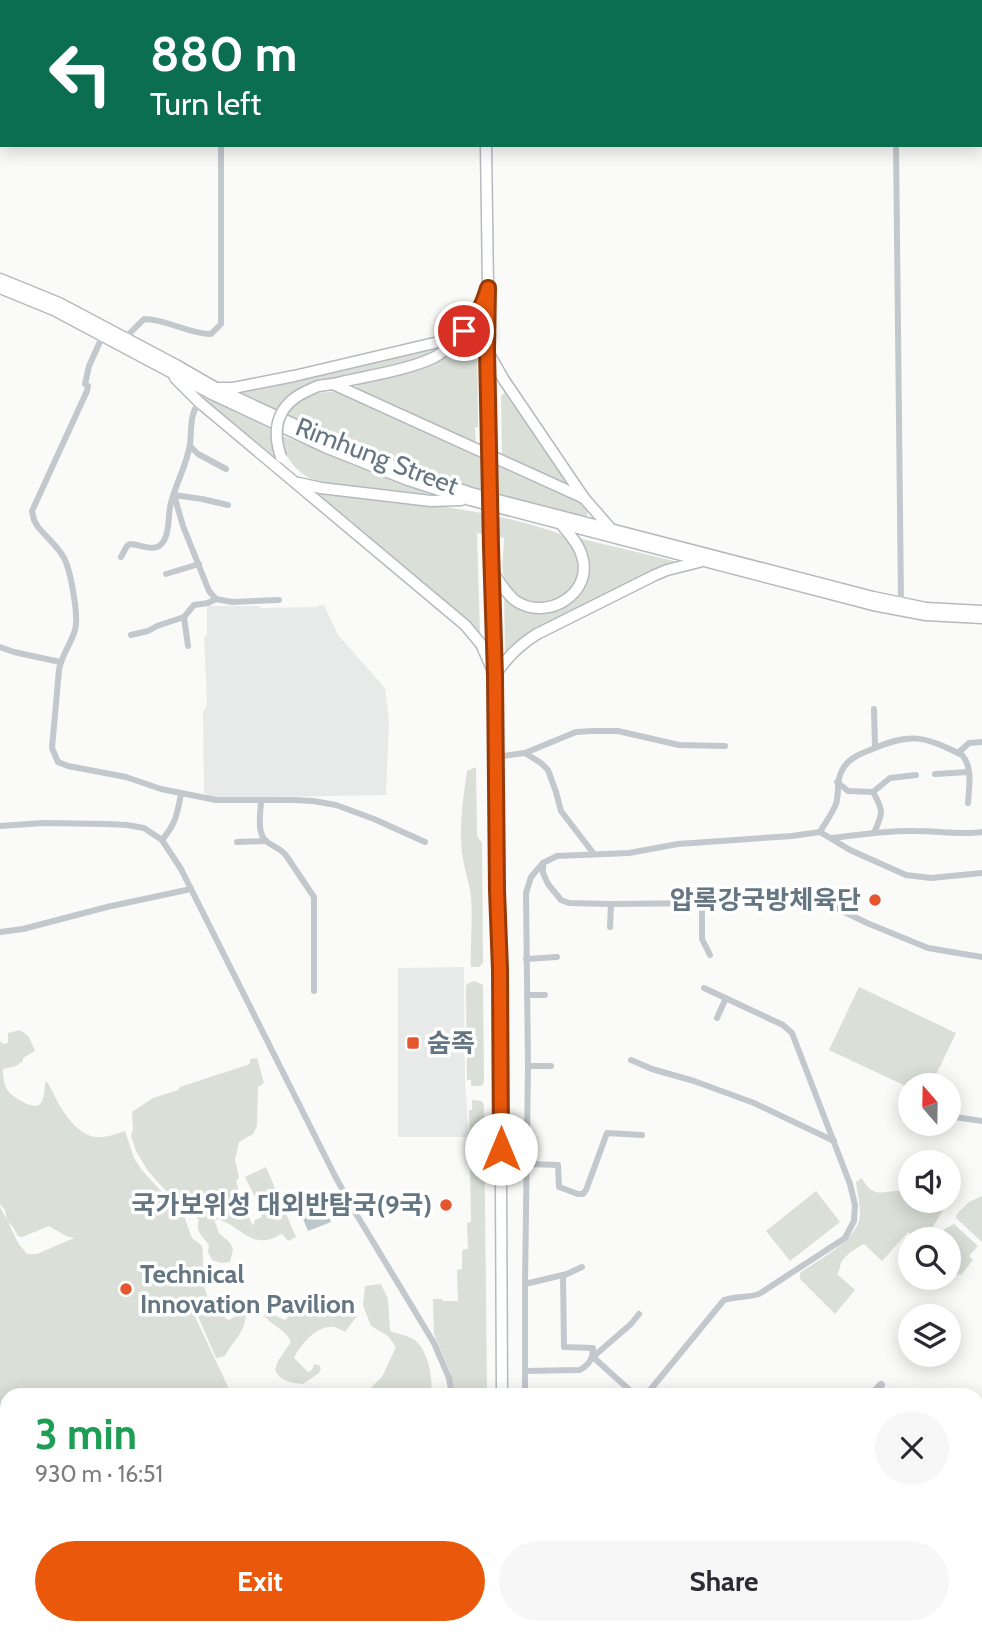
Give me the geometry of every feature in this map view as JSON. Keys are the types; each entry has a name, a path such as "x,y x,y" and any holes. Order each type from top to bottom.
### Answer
{"main road":[{"path":"486,147 487,349 500,970 502,1388"},
{"name":"Rimhung Street","path":"0,279 59,303 216,388 328,440 471,493 901,603 926,608 982,611"},
{"name":"Rimhung Street","path":"0,288 54,310 212,394 325,447 408,480 470,500 873,605 926,615 982,618"},
{"path":"470,500 431,501 308,486 295,481 281,457 276,437 278,421 285,407 307,391 318,386 418,363 447,349 475,319 488,288"},
{"path":"216,388 233,388 282,379 431,345 464,331"},
{"path":"487,349 504,380 584,498 611,529"},
{"path":"169,372 199,402 465,625 481,644 495,676"},
{"path":"333,384 584,498"},
{"path":"492,571 509,595 527,606 553,607 564,602 579,587 584,568 580,549 561,524"},
{"path":"495,676 510,653 537,634 655,575 702,562"}],"street":[{"path":"125,338 144,319 154,319 200,334 211,334 221,324 221,147"},
{"path":"895,147 901,603"},
{"path":"103,335 89,366 85,384 88,386 87,391 33,511 38,527 66,562 76,608 75,630 60,662 51,748 58,762 126,777 181,794 216,800 313,801 336,805 425,842"},
{"path":"121,556 130,544 154,548 163,543 171,504 190,446 192,416 199,402"},
{"path":"190,446 198,454 226,469"},
{"path":"174,495 228,505"},
{"path":"174,495 183,526 209,591 216,599"},
{"path":"166,574 199,564"},
{"path":"131,635 184,618 194,605 216,599 232,602 279,600"},
{"path":"184,618 188,646"},
{"path":"0,647 60,662"},
{"path":"874,709 876,747"},
{"path":"496,757 525,753 576,732 592,731 618,731 680,745 725,746"},
{"path":"820,832 837,802 837,782 844,767 856,755 884,743 913,738 930,740 966,758 970,772 968,803"},
{"path":"958,753 969,743 982,742"},
{"path":"525,753 548,770 561,811 594,854"},
{"path":"935,774 970,772"},
{"path":"837,782 848,791 873,792 890,778 916,775"},
{"path":"873,792 881,805 882,814 874,832"},
{"path":"162,840 176,818 181,794"},
{"path":"261,800 260,830 266,841"},
{"path":"0,826 43,823 127,825 144,828 162,840 191,889 334,1174 434,1343 451,1388"},
{"path":"830,838 913,830 982,832"},
{"path":"525,1388 528,1164 526,893 535,870 546,860 557,856 628,853 678,844 820,832 872,861 906,875 931,878 982,873"},
{"path":"237,842 266,841 281,849 314,897 314,991"},
{"path":"542,863 548,884 561,900 569,903 702,903 702,939 710,955"},
{"path":"0,932 23,929 191,889"},
{"path":"610,927 611,904"},
{"path":"826,904 928,948 982,957"},
{"path":"526,959 557,957"},
{"path":"652,1388 724,1300 759,1294 845,1238 854,1221 855,1205 850,1184 792,1033 783,1025 704,988"},
{"path":"527,995 545,995"},
{"path":"717,1018 726,998"},
{"path":"631,1060 754,1103 835,1141"},
{"path":"528,1066 551,1066"},
{"path":"961,1118 982,1121"},
{"path":"528,1164 558,1165 559,1187 583,1194 607,1133 642,1135"},
{"path":"525,1284 563,1275 582,1267"},
{"path":"563,1275 564,1347 593,1348 593,1357 627,1388"},
{"path":"525,1371 580,1370 639,1314"},
{"path":"878,1388 881,1385"}],"shaded area":[{"path":"477,327 476,446 357,389 356,383 439,359 457,347"},
{"path":"435,348 437,352 409,362 303,386 308,396 340,391 559,490 585,507 588,513 586,517 450,481 294,419 238,391"},
{"path":"504,393 509,394 571,486 502,458 501,396"},
{"path":"207,396 283,436 430,496 324,484 312,479 298,470 286,455 275,459 204,401"},
{"path":"320,492 457,509 510,519 554,532 567,539 574,548 579,563 578,580 564,599 540,605 528,603 514,593 505,581 502,565 504,538 477,533 480,635 319,497"},
{"path":"578,538 676,563 505,656 504,593 553,611 568,604 583,585"},
{"path":"324,605 338,635 385,688 389,721 386,795 214,798 204,793 203,710 207,705 204,636 207,635 207,606 261,608"},
{"path":"476,767 477,836 482,843 483,963 479,967 471,967 471,896 462,853 461,822 467,771"},
{"path":"464,967 465,1080 469,1137 398,1137 398,968"},
{"path":"474,981 483,985 484,1082 481,1086 471,1086 471,1080 467,1080 466,987"},
{"path":"859,987 956,1033 937,1073 898,1073 898,1082 829,1050"},
{"path":"20,1030 29,1037 35,1051 16,1066 3,1069 4,1081 14,1097 24,1103 38,1105 43,1098 46,1081 68,1118 83,1132 90,1136 103,1137 125,1131 134,1158 141,1169 184,1216 192,1238 202,1246 203,1277 208,1297 217,1302 226,1319 241,1313 246,1315 241,1333 225,1356 216,1358 198,1316 195,1317 229,1388 0,1388 0,1207 7,1220 5,1210 0,1204 0,1041 3,1044 8,1043 8,1033","holes":["8,1222 18,1236 22,1237 49,1226 74,1238 37,1254 27,1254 18,1243"]},
{"path":"257,1058 264,1083 258,1087 257,1126 253,1134 239,1142 235,1159 239,1178 236,1180 241,1201 253,1226 255,1220 262,1217 261,1209 245,1177 266,1167 296,1237 288,1241 282,1234 259,1240 228,1223 214,1219 219,1233 233,1249 230,1262 221,1263 212,1260 208,1252 209,1245 198,1230 199,1220 182,1202 165,1190 148,1171 136,1151 131,1136 132,1112 153,1098 250,1064 250,1059"},
{"path":"472,1100 482,1101 487,1388 453,1388 450,1372 434,1334 433,1299 458,1301 457,1270 462,1269 462,1250 468,1249 467,1223 471,1222 469,1110 472,1110"},
{"path":"862,1178 871,1190 876,1192 898,1191 898,1213 941,1213 932,1227 898,1227 898,1243 882,1261 864,1244 845,1257 837,1274 855,1290 835,1314 800,1279 800,1273 834,1250 855,1229 860,1212 856,1182"},
{"path":"816,1191 840,1222 790,1261 766,1231"},
{"path":"318,1193 331,1222 308,1231 296,1202"},
{"path":"982,1196 982,1242 956,1218 969,1202"},
{"path":"961,1230 978,1246 969,1256 973,1260 961,1275"},
{"path":"381,1284 388,1299 390,1331 414,1339 420,1346 431,1374 431,1388 370,1388 382,1377 396,1347 388,1336 371,1326 363,1305 365,1286"},
{"path":"292,1299 323,1306 325,1313 331,1317 337,1314 341,1306 346,1305 353,1309 357,1316 345,1332 334,1327 321,1329 300,1347 294,1358 308,1372 314,1364 321,1368 319,1373 303,1384 286,1381 275,1370 291,1342 286,1334 264,1316 265,1311 285,1320 291,1314"}],"place":[{"name":"압록강국방체육단","path":"875,900"},
{"name":"숨족","path":"413,1043"},
{"name":"국가보위성 대외반탐국(9국)","path":"446,1205"},
{"name":"Technical Innovation Pavilion","path":"126,1289"}],"route":[{"path":"464,331 481,309 488,288 501,1149"}]}
